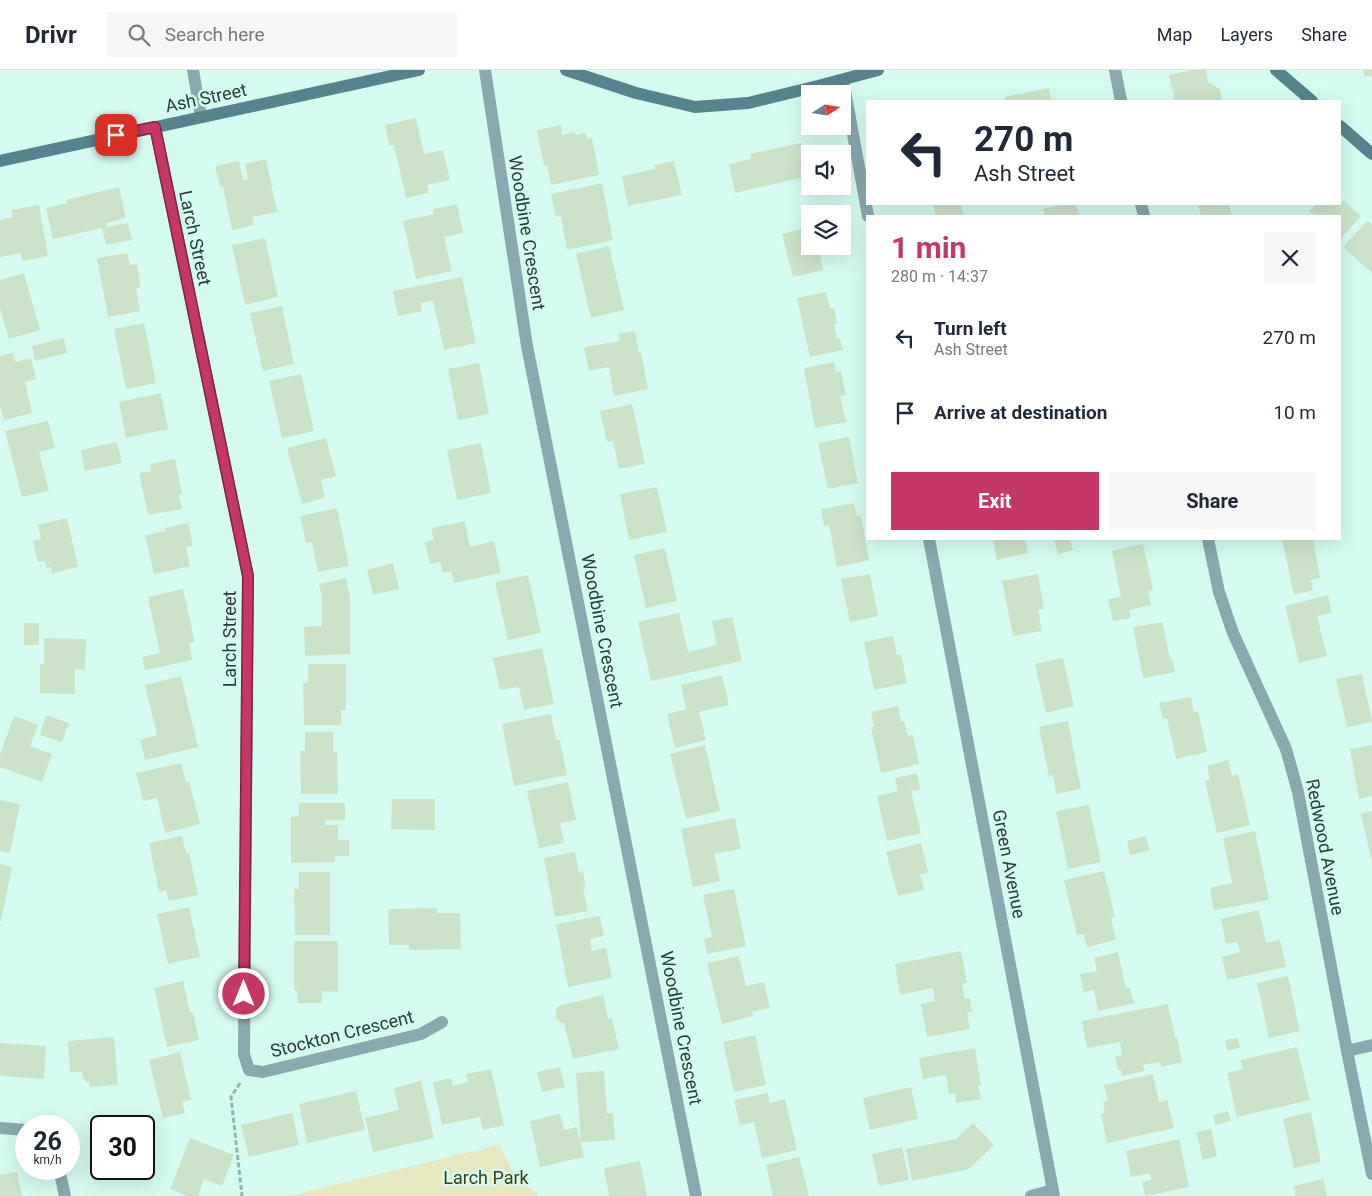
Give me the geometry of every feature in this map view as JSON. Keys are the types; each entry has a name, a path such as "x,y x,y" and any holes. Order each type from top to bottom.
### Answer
{"main road":[{"name":"Ash Street","path":"0,161 419,70"},
{"path":"566,70 636,93 695,107 748,103 842,75 878,70"},
{"path":"1276,70 1311,100"},
{"path":"1341,127 1372,154"}],"street":[{"path":"193,70 201,117"},
{"name":"Woodbine Crescent","path":"485,70 527,346 696,1196"},
{"path":"1115,70 1121,100"},
{"path":"842,75 868,215"},
{"name":"Larch Street","path":"155,127 248,576 244,1054 249,1070"},
{"name":"Green Avenue","path":"929,540 1054,1193"},
{"name":"Redwood Avenue","path":"1208,540 1219,592 1233,633 1286,749 1298,792 1372,1174"},
{"name":"Stockton Crescent","path":"249,1070 263,1072 421,1034 442,1022"},
{"path":"1347,1051 1372,1045"},
{"path":"0,1128 15,1129"},
{"path":"61,1180 65,1196"},
{"path":"1031,1196 1054,1193"}],"path":[{"path":"242,1196 231,1096 249,1070"}],"green space":[{"name":"Larch Park","path":"499,1145 516,1178 540,1196 288,1196"}],"building":[{"path":"1192,70 1206,70 1208,82 1220,89 1222,100 1175,100 1169,75"},
{"path":"1363,70 1372,70 1372,76 1365,77"},
{"path":"1049,88 1051,100 1006,100 1005,97"},
{"path":"416,118 424,154 443,150 450,180 427,185 429,193 406,198 394,145 389,146 385,125"},
{"path":"561,125 562,135 575,132 575,135 586,133 587,139 592,138 599,175 551,185 547,165 544,166 537,130"},
{"path":"801,143 801,178 735,193 729,164 751,159 750,154"},
{"path":"266,159 277,212 252,217 254,225 232,230 223,187 220,187 215,166 239,161 243,180 248,179 245,164"},
{"path":"674,161 682,195 628,206 622,176 655,169 654,165"},
{"path":"602,183 613,240 567,250 561,216 556,217 551,194"},
{"path":"119,187 126,218 106,223 107,227 128,223 132,240 106,245 102,228 53,239 46,208 67,203 66,200"},
{"path":"1343,200 1361,216 1341,239 1341,215 1315,215 1309,211 1315,205 1341,205"},
{"path":"457,204 463,233 444,237 452,271 416,279 403,221 434,214 433,209"},
{"path":"39,205 48,256 22,261 21,253 0,257 0,220 13,217 11,210"},
{"path":"933,205 961,205 964,215 936,215"},
{"path":"1062,205 1076,205 1079,215 1045,215 1043,209"},
{"path":"1198,205 1229,205 1232,215 1201,215"},
{"path":"1367,221 1372,225 1372,273 1343,247"},
{"path":"801,229 801,255 820,255 823,270 793,277 782,234"},
{"path":"265,238 278,297 245,305 232,245"},
{"path":"609,246 624,310 591,318 576,254"},
{"path":"127,253 130,265 137,264 141,287 136,288 140,311 108,317 97,258"},
{"path":"24,273 40,330 9,339 0,308 0,280"},
{"path":"462,277 476,343 444,350 433,300 421,303 422,311 398,316 393,291"},
{"path":"826,292 830,309 834,308 837,324 834,324 837,339 840,339 843,350 810,357 797,298"},
{"path":"282,306 294,364 263,371 250,313"},
{"path":"144,323 156,383 126,389 114,329"},
{"path":"635,331 648,389 614,396 609,367 589,371 584,347 620,341 618,334"},
{"path":"64,338 67,353 35,361 32,346"},
{"path":"13,353 15,362 31,358 36,379 25,382 32,413 4,420 0,405 0,356"},
{"path":"834,362 836,372 841,371 846,395 840,396 846,422 815,428 804,368"},
{"path":"479,363 489,414 458,420 448,369"},
{"path":"301,374 314,431 282,438 269,381"},
{"path":"161,393 168,429 126,438 119,402"},
{"path":"632,404 645,464 619,469 613,441 607,442 600,411"},
{"path":"48,421 55,448 39,452 49,491 22,497 5,431"},
{"path":"849,437 858,483 828,489 818,443"},
{"path":"326,438 336,476 321,480 325,498 302,504 287,448"},
{"path":"117,442 122,463 85,471 81,450"},
{"path":"481,443 491,493 457,500 447,450"},
{"path":"175,459 182,494 179,495 182,509 148,515 139,473 151,471 150,464"},
{"path":"657,487 667,532 629,540 620,494"},
{"path":"854,503 857,516 861,515 869,560 837,567 829,525 824,526 821,509"},
{"path":"337,508 349,566 318,572 312,542 306,543 300,516"},
{"path":"67,518 78,567 52,573 51,567 47,568 45,561 38,562 33,541 41,539 38,525"},
{"path":"465,521 470,547 494,541 501,573 454,583 451,571 443,573 440,562 430,564 425,542 434,540 431,528"},
{"path":"188,523 193,546 186,547 190,566 154,574 145,535 166,531 165,528"},
{"path":"993,540 1025,540 1028,553 997,560"},
{"path":"1054,540 1070,540 1073,550 1058,554"},
{"path":"1282,540 1313,540 1320,578 1311,580 1313,590 1294,595"},
{"path":"1143,544 1153,590 1148,591 1151,605 1129,610 1131,618 1113,621 1108,599 1121,597 1112,551"},
{"path":"665,548 677,601 646,608 634,555"},
{"path":"393,563 399,589 373,595 367,570"},
{"path":"870,574 878,616 850,622 841,579"},
{"path":"1038,574 1044,609 1038,610 1042,631 1013,636 1002,581"},
{"path":"528,575 541,633 508,640 495,582"},
{"path":"346,578 350,596 350,654 305,656 304,627 322,626 322,597 319,584"},
{"path":"183,589 195,642 189,643 192,660 145,670 142,657 160,653 148,597"},
{"path":"1328,595 1332,613 1317,616 1327,656 1299,663 1285,606"},
{"path":"679,613 688,652 717,645 712,621 732,617 742,661 651,681 638,622"},
{"path":"1162,622 1175,672 1143,678 1133,627"},
{"path":"24,623 39,623 39,645 24,645"},
{"path":"893,636 897,655 901,654 907,683 874,690 864,642"},
{"path":"44,638 86,639 85,670 75,669 75,694 40,693 40,664 44,664"},
{"path":"542,648 554,704 524,710 519,687 500,690 493,658"},
{"path":"1063,658 1074,706 1046,713 1035,664"},
{"path":"308,664 346,664 346,710 341,710 341,725 304,725 303,683 308,683"},
{"path":"1362,674 1372,722 1347,727 1336,679"},
{"path":"722,675 729,705 699,712 706,740 675,748 667,714 686,709 681,685"},
{"path":"181,676 198,747 145,760 140,740 157,735 145,685"},
{"path":"1191,697 1194,712 1198,711 1207,752 1176,759 1167,718 1163,719 1159,703"},
{"path":"898,706 901,722 904,721 908,736 913,735 919,764 881,773 871,728 874,726 871,712"},
{"path":"551,714 556,740 560,740 567,775 514,786 502,724"},
{"path":"46,715 69,723 62,742 40,735"},
{"path":"14,716 38,725 30,746 52,754 42,782 0,767 0,755"},
{"path":"1068,721 1081,789 1056,794 1053,774 1049,777 1039,727"},
{"path":"305,732 333,732 333,752 337,752 338,794 301,794 300,751 305,751"},
{"path":"705,745 720,811 686,819 670,754"},
{"path":"1372,745 1372,796 1359,799 1350,749"},
{"path":"1228,760 1232,776 1238,774 1250,825 1217,833 1205,781 1210,780 1207,766"},
{"path":"181,763 186,782 189,781 200,824 165,833 157,798 143,801 136,773"},
{"path":"917,773 920,789 911,791 921,833 887,841 877,796 898,791 895,778"},
{"path":"568,782 576,820 560,823 564,843 539,848 527,791"},
{"path":"392,799 435,799 435,830 391,829"},
{"path":"0,800 20,804 10,853 0,851"},
{"path":"299,803 345,803 345,820 325,820 325,825 338,825 338,840 349,840 349,856 335,856 335,862 291,863 291,817 299,816"},
{"path":"1089,805 1101,862 1068,869 1056,811"},
{"path":"1372,811 1372,858 1371,858 1361,814"},
{"path":"735,818 741,849 714,854 720,881 693,887 681,829"},
{"path":"1255,831 1269,900 1214,910 1210,888 1232,883 1223,838"},
{"path":"182,836 186,853 189,853 198,895 169,901 166,890 159,892 149,843"},
{"path":"1146,836 1150,850 1130,855 1127,841"},
{"path":"921,843 928,872 920,875 924,890 898,896 886,852"},
{"path":"575,852 579,873 583,872 586,887 583,887 588,911 555,917 544,858"},
{"path":"0,864 12,867 1,921 0,921"},
{"path":"1104,871 1115,917 1111,918 1116,940 1087,947 1084,934 1077,935 1064,880"},
{"path":"299,872 330,872 330,935 295,935 294,889 299,889"},
{"path":"734,889 746,946 707,954 704,939 712,937 703,895"},
{"path":"189,907 200,957 168,964 157,914"},
{"path":"437,908 437,913 460,913 461,949 409,950 409,945 389,945 388,909"},
{"path":"1259,910 1266,943 1280,940 1286,967 1227,980 1222,957 1240,952 1237,942 1226,944 1221,919"},
{"path":"600,916 604,936 590,939 592,951 606,948 612,978 568,987 556,924"},
{"path":"294,941 338,941 338,992 322,991 322,1003 298,1003 297,991 294,990"},
{"path":"961,951 967,983 962,984 965,999 970,998 972,1012 967,1013 970,1029 927,1037 921,1004 935,1001 933,988 900,995 895,964"},
{"path":"1118,952 1126,988 1130,987 1134,1003 1098,1011 1094,990 1084,992 1080,974 1097,971 1094,958"},
{"path":"739,956 746,986 764,982 770,1008 752,1012 753,1016 722,1024 707,963"},
{"path":"1288,976 1300,1031 1269,1038 1257,983"},
{"path":"183,981 190,1013 193,1012 199,1040 167,1047 154,988"},
{"path":"603,995 608,1019 612,1018 619,1049 573,1059 564,1023 557,1019 555,1010 559,1006"},
{"path":"1168,1004 1182,1062 1161,1067 1160,1062 1143,1065 1144,1071 1122,1076 1121,1070 1118,1070 1115,1057 1122,1055 1120,1042 1087,1048 1082,1021"},
{"path":"755,1035 766,1085 734,1092 723,1042"},
{"path":"114,1037 118,1085 90,1087 89,1082 87,1083 83,1078 82,1072 70,1072 68,1041"},
{"path":"1238,1038 1240,1048 1227,1051 1225,1040"},
{"path":"0,1043 46,1046 44,1079 0,1076"},
{"path":"1297,1047 1310,1100 1237,1117 1227,1073 1243,1069 1241,1060"},
{"path":"975,1048 981,1086 978,1086 981,1099 956,1103 955,1093 949,1094 946,1075 923,1079 919,1058"},
{"path":"180,1052 191,1100 182,1102 185,1113 163,1118 149,1060"},
{"path":"560,1067 565,1087 542,1092 537,1072"},
{"path":"491,1069 504,1125 483,1130 480,1117 442,1125 433,1082 451,1078 453,1086 468,1082 466,1074"},
{"path":"604,1071 607,1113 613,1113 615,1140 581,1142 576,1073"},
{"path":"1153,1074 1159,1102 1167,1100 1174,1128 1107,1143 1101,1114 1105,1113 1103,1102 1108,1101 1104,1085"},
{"path":"421,1081 434,1138 373,1152 365,1118 399,1110 394,1088"},
{"path":"911,1087 918,1119 870,1130 863,1098"},
{"path":"356,1091 365,1130 307,1143 299,1104"},
{"path":"768,1093 770,1103 785,1099 797,1150 762,1158 754,1122 740,1125 734,1100"},
{"path":"1228,1111 1231,1121 1215,1125 1213,1115"},
{"path":"1311,1112 1321,1162 1294,1168 1283,1119"},
{"path":"292,1113 299,1145 249,1157 241,1125"},
{"path":"560,1114 564,1130 577,1127 584,1157 540,1167 530,1121"},
{"path":"973,1123 994,1145 969,1169 912,1181 906,1149 956,1139"},
{"path":"1211,1129 1217,1156 1203,1160 1196,1132"},
{"path":"190,1138 234,1155 222,1186 204,1179 198,1196 187,1196 170,1189"},
{"path":"1179,1139 1189,1187 1145,1196 1142,1182 1151,1180 1150,1173 1131,1177 1126,1151"},
{"path":"902,1147 909,1180 879,1186 872,1154"},
{"path":"799,1157 809,1196 773,1196 766,1165"},
{"path":"640,1161 647,1196 609,1196 604,1168"},
{"path":"15,1172 15,1180 19,1180 22,1196 0,1196 0,1175"},
{"path":"1323,1179 1327,1196 1296,1196 1293,1186"}],"route":[{"path":"116,135 155,127 248,576 244,994"}]}
